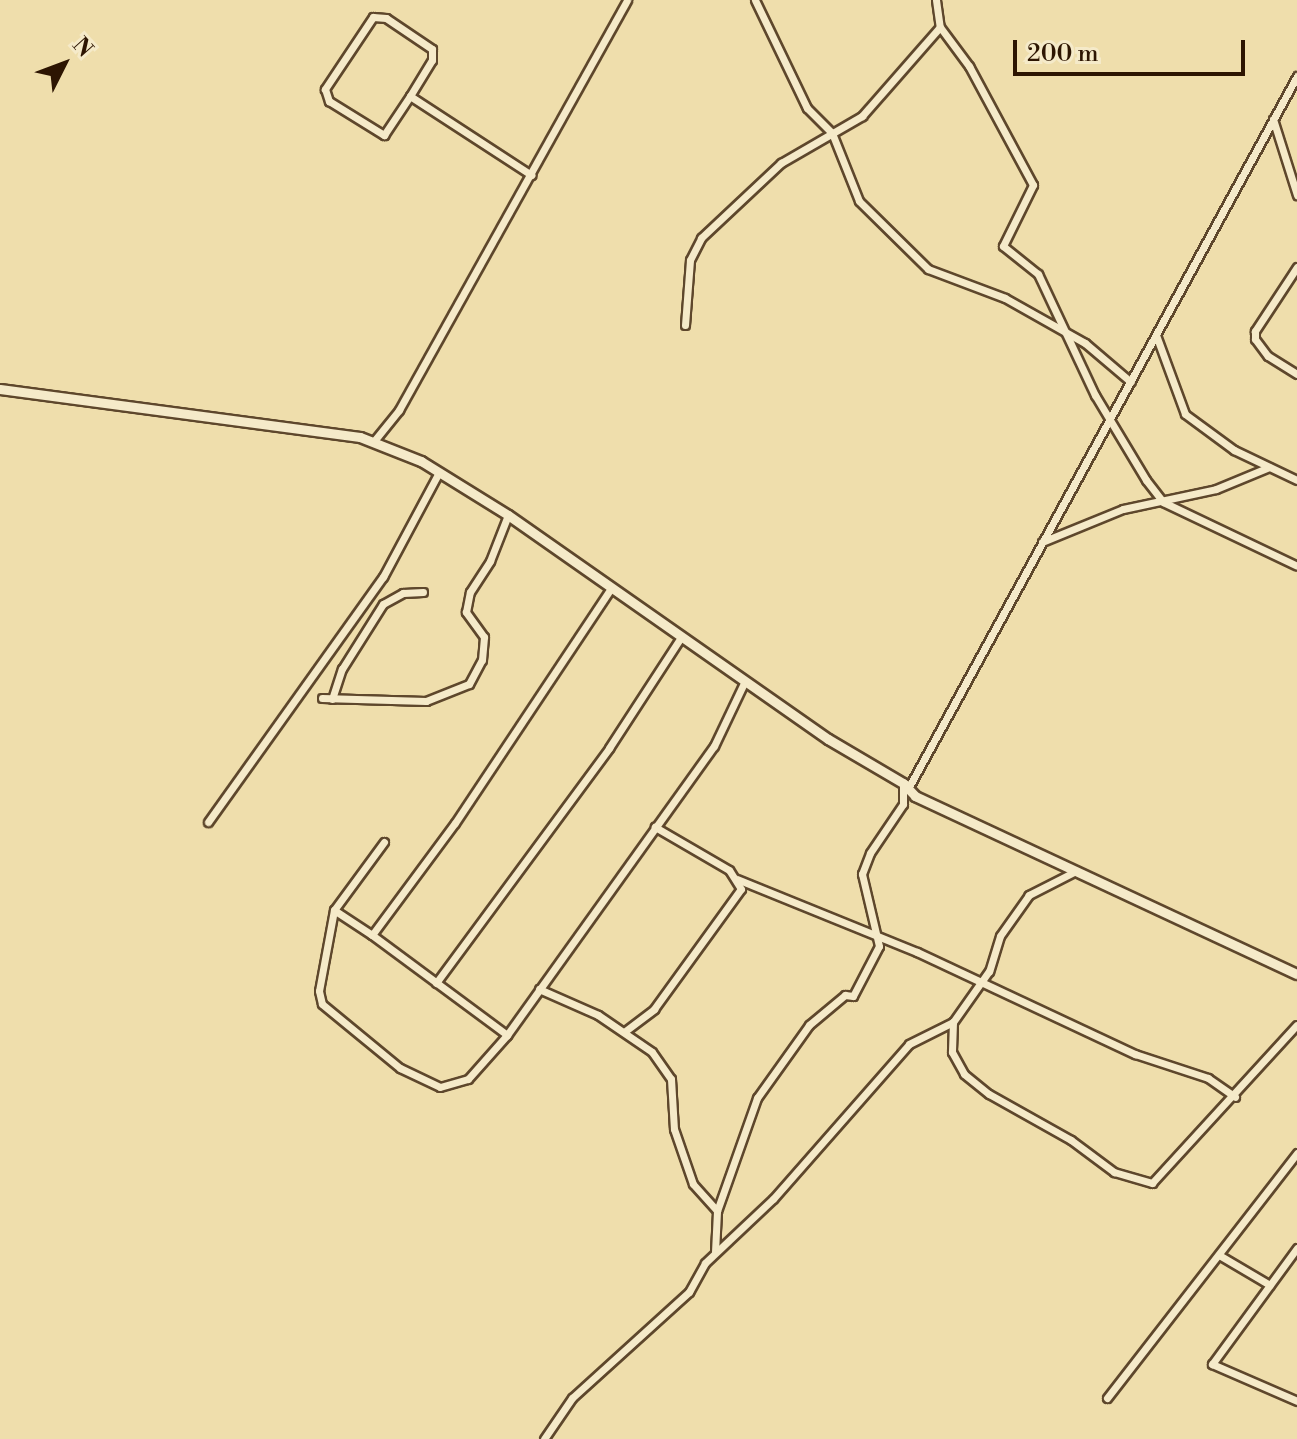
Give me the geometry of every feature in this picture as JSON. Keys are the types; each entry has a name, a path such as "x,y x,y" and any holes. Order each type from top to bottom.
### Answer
{"main road":[{"path":"0,389 374,441 439,472 508,515 745,681 903,783 915,796 1297,974"}],"street":[{"path":"374,441 399,410 627,0"},
{"path":"755,0 807,108 832,133 859,201 928,269 1005,298 1072,337 1131,382"},
{"path":"936,0 940,27 969,66 1033,185 1003,246 1033,266 1072,337 1109,420 1163,502 1297,566"},
{"path":"373,17 386,18 432,49 432,60 410,96 384,135 326,96 325,89 373,17"},
{"path":"685,325 690,260 701,238 755,193 781,163 862,116 940,27"},
{"path":"715,1252 717,1211 770,1075 820,1014 859,989 879,946 862,874 870,853 903,804 903,783 910,785 1297,76"},
{"path":"410,96 531,175"},
{"path":"1273,119 1297,195"},
{"path":"1297,267 1255,331 1255,339 1268,356 1297,374"},
{"path":"1156,335 1185,414 1234,450 1297,480"},
{"path":"1040,543 1123,509 1216,489 1269,467"},
{"path":"208,822 383,577 439,472"},
{"path":"322,698 426,701 469,684 482,660 484,637 466,612 470,592 490,561 508,515"},
{"path":"372,935 455,823 611,588"},
{"path":"332,699 342,669 383,604 403,593 423,592"},
{"path":"436,983 609,748 681,637"},
{"path":"384,842 334,910 319,991 322,1004 390,1061 440,1087 468,1079 507,1035 714,746 745,681"},
{"path":"655,827 737,879 874,934 1135,1054 1208,1078 1235,1097"},
{"path":"1074,872 1029,895 1000,936 997,956 953,1022 952,1052 964,1074 1114,1172 1152,1183 1235,1097 1297,1025"},
{"path":"624,1032 641,1024 692,960 734,903 741,889 737,879"},
{"path":"334,910 507,1035"},
{"path":"539,989 624,1032 652,1052 671,1079 674,1129 693,1184 717,1211"},
{"path":"544,1439 572,1398 689,1292 715,1252 773,1199 909,1044 953,1022"},
{"path":"1107,1398 1297,1153"},
{"path":"1297,1248 1212,1364 1297,1401"},
{"path":"1219,1255 1270,1285"}]}
